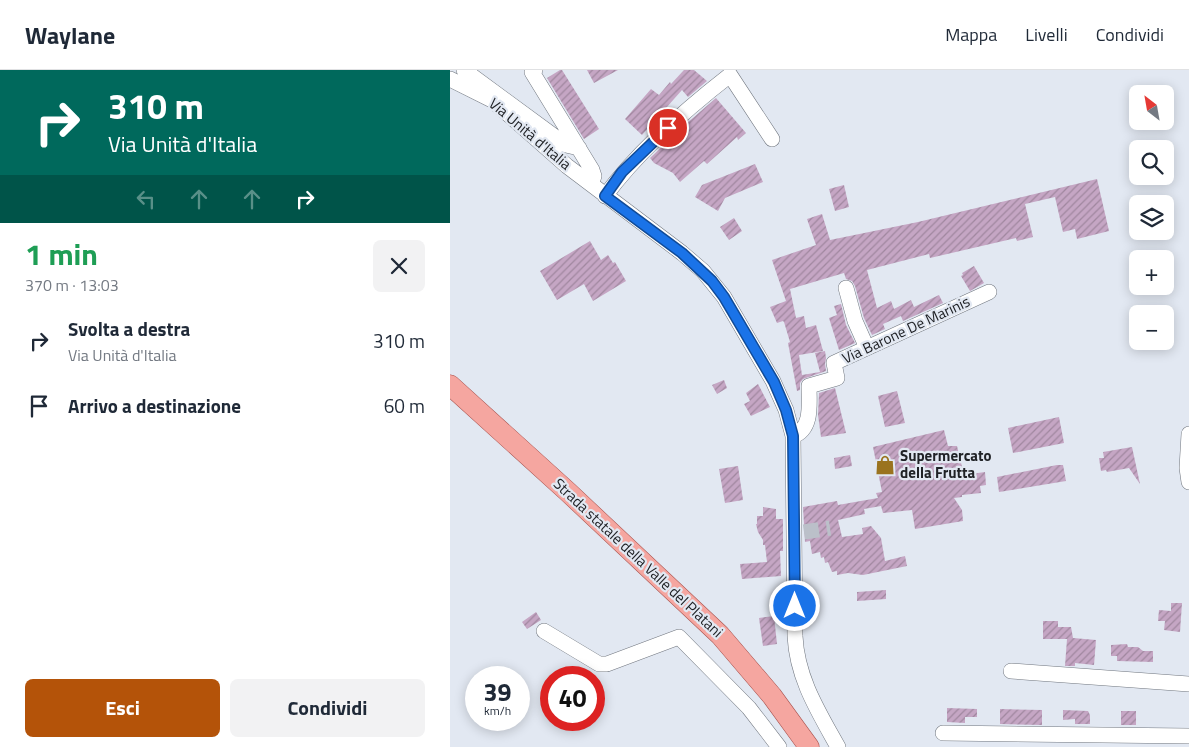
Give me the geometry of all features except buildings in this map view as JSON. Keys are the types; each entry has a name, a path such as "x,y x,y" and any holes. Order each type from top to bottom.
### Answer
{"main road":[{"name":"Strada statale della Valle del Platani","path":"450,385 720,634 772,696 809,747"}],"street":[{"path":"464,70 499,100 566,144 579,148"},
{"path":"535,70 532,72 592,170 594,176 591,184"},
{"path":"605,196 622,172 704,95 730,75 772,139"},
{"name":"Via Unità d'Italia","path":"450,79 499,100 567,166 682,253 712,281 724,297 774,382 786,410 793,436 799,533 795,636 797,658 804,683 838,747"},
{"path":"846,288 855,321 867,348"},
{"name":"Via Barone De Marinis","path":"793,436 800,434 809,419 809,386 837,378 834,363 989,292"},
{"path":"1185,473 1189,434"},
{"path":"544,631 599,664 608,664 679,637 749,708 779,747"},
{"path":"1011,671 1189,684"},
{"path":"943,732 1189,736"}],"tunnel":[{"path":"804,532 830,528"}],"place":[{"name":"Supermercato della Frutta","path":"885,465"}],"route":[{"path":"668,128 622,172 605,196 682,253 703,271 724,297 774,382 786,410 793,436 795,606"}]}
